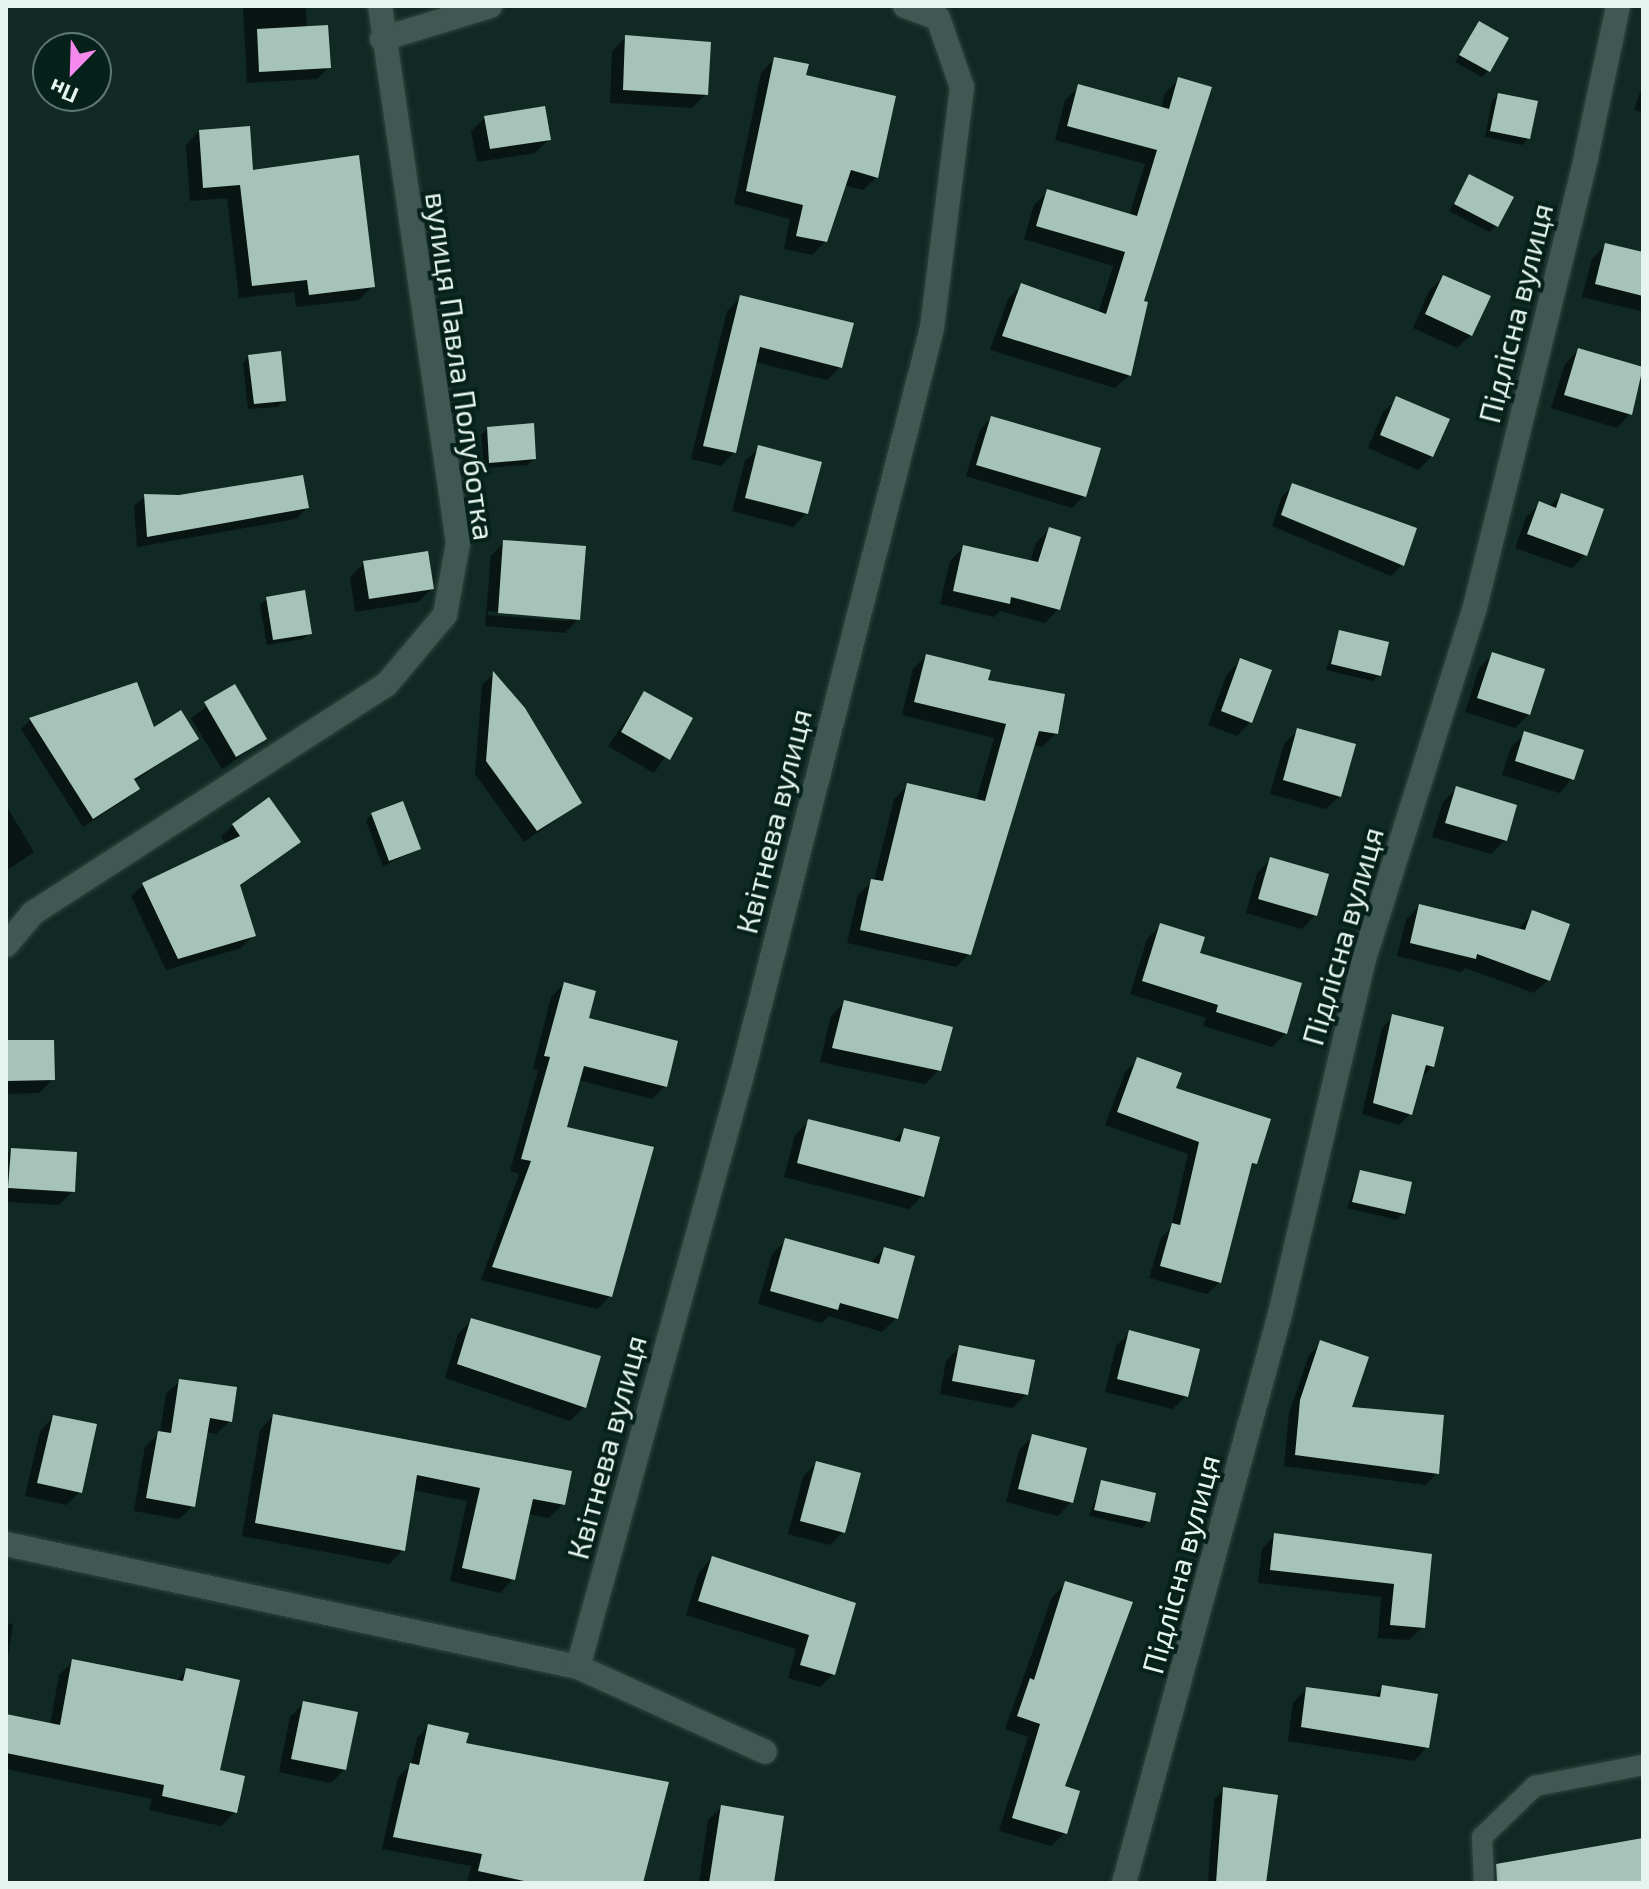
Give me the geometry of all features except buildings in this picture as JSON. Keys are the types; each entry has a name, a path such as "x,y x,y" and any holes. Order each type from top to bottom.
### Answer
{"street":[{"name":"вулиця Павла Полуботка","path":"6,945 33,913 386,685 445,615 458,543 382,39 380,6"},
{"path":"382,39 490,6"},
{"name":"Квітнева вулиця","path":"578,1667 742,1075 932,328 962,87 938,18 905,6"},
{"name":"Підлісна вулиця","path":"1124,1883 1280,1314 1364,959 1475,607 1586,157 1618,6"},
{"path":"6,1544 578,1667 765,1752"}],"lane":[{"path":"1484,1883 1482,1837 1535,1786 1643,1765"}]}
